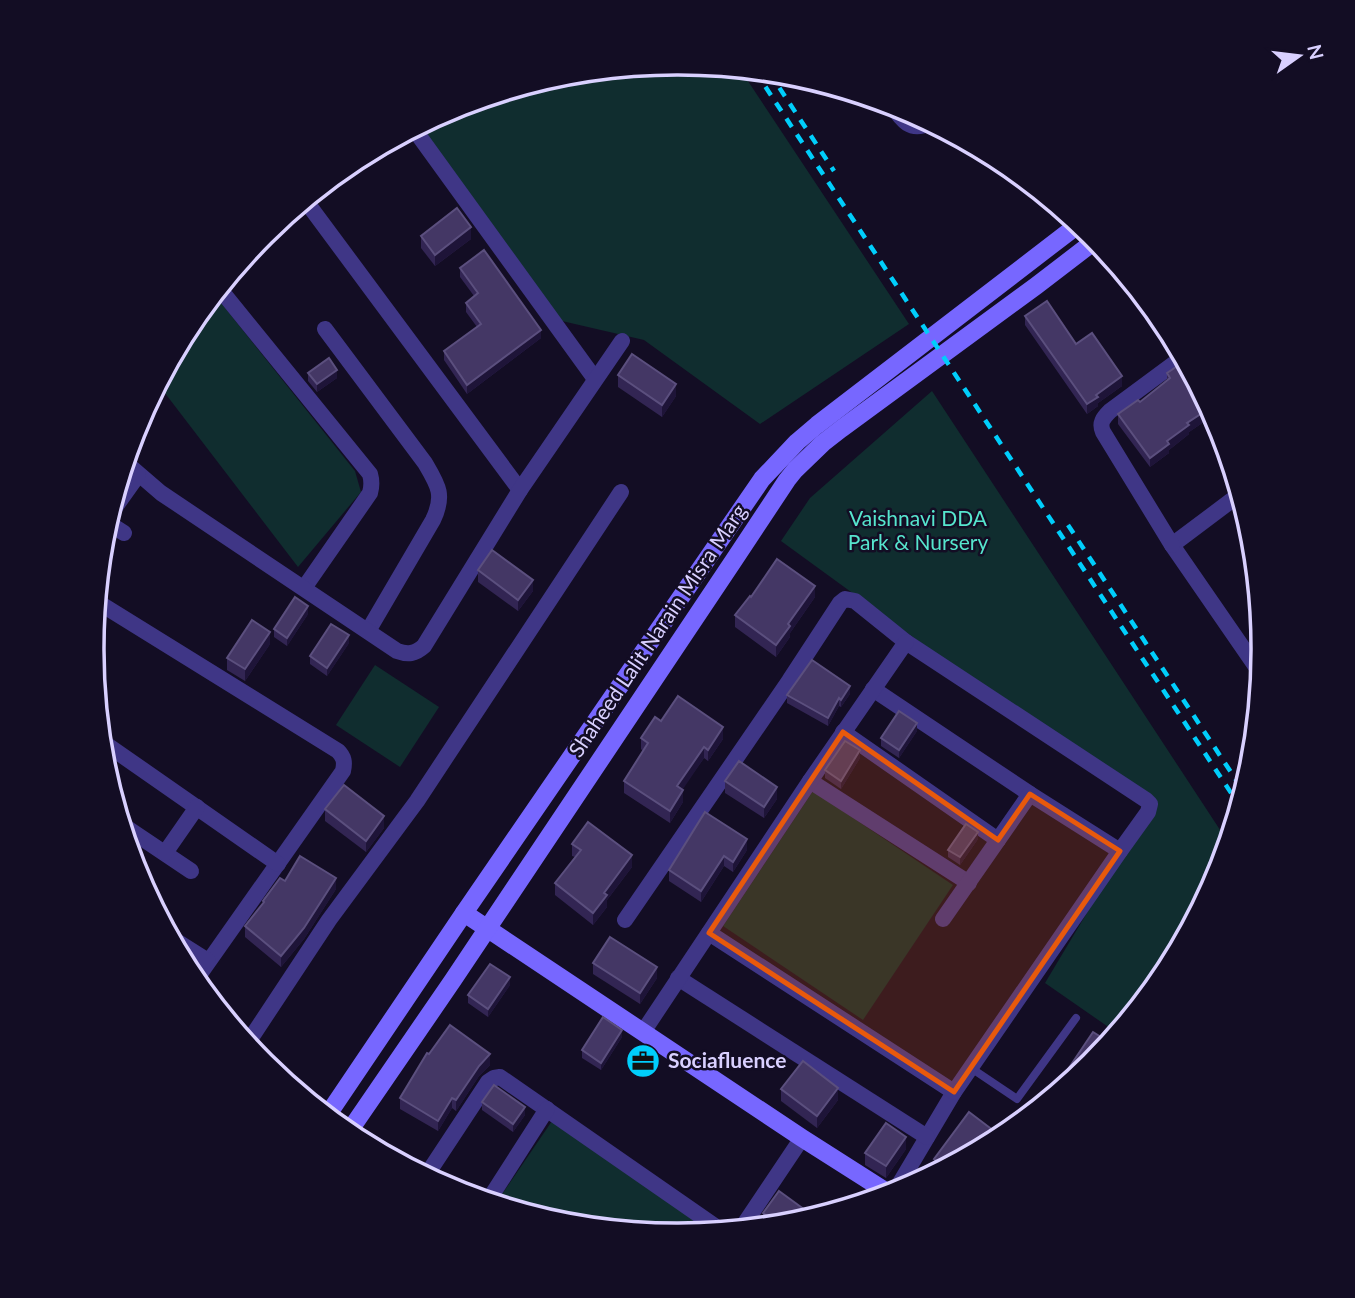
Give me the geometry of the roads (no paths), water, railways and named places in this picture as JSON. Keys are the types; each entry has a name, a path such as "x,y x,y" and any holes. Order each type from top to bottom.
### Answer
{"street":[{"path":"419,136 595,379"},
{"path":"311,208 520,491"},
{"name":"Shaheed Lalit Narain Misra Marg","path":"333,1107 762,479 817,425 1070,231"},
{"name":"Shaheed Lalit Narain Misra Marg","path":"355,1123 488,929 776,494 795,470 841,429 1087,247"},
{"path":"225,296 372,479 370,493 304,588"},
{"path":"325,329 425,463 440,494 439,506 433,520 368,631"},
{"path":"133,470 161,493 368,631 404,654 411,654 424,646 520,491 622,341"},
{"path":"1175,363 1110,411 1103,417 1101,426 1172,544 1251,658"},
{"path":"126,492 138,475"},
{"path":"253,1035 329,920 416,801 621,492"},
{"path":"1172,544 1232,500"},
{"path":"117,528 124,533"},
{"path":"625,920 845,599 855,601 906,642 1146,800 1150,804 1148,813 954,1092 902,1177"},
{"path":"105,607 343,756 343,771 202,970"},
{"path":"643,1032 906,642"},
{"path":"873,689 1120,851"},
{"path":"843,732 998,840"},
{"path":"113,749 278,864"},
{"path":"810,781 969,883"},
{"path":"943,919 1030,794"},
{"path":"165,853 197,807"},
{"path":"134,832 191,870"},
{"path":"464,913 802,1138 880,1185"},
{"path":"709,933 954,1092"},
{"path":"188,948 208,961"},
{"path":"678,978 927,1137"},
{"path":"432,1167 488,1082 500,1077 709,1222"},
{"path":"494,1192 547,1110"},
{"path":"748,1218 802,1138"}],"lane":[{"path":"971,1068 1017,1099 1076,1018"}],"railway":[{"path":"762,82 1232,795"},
{"path":"777,84 834,171"},
{"path":"1068,525 1236,780"}],"place":[{"name":"Sociafluence","path":"643,1061"}],"park label":[{"name":"Vaishnavi DDA Park & Nursery","path":"918,531"}]}
